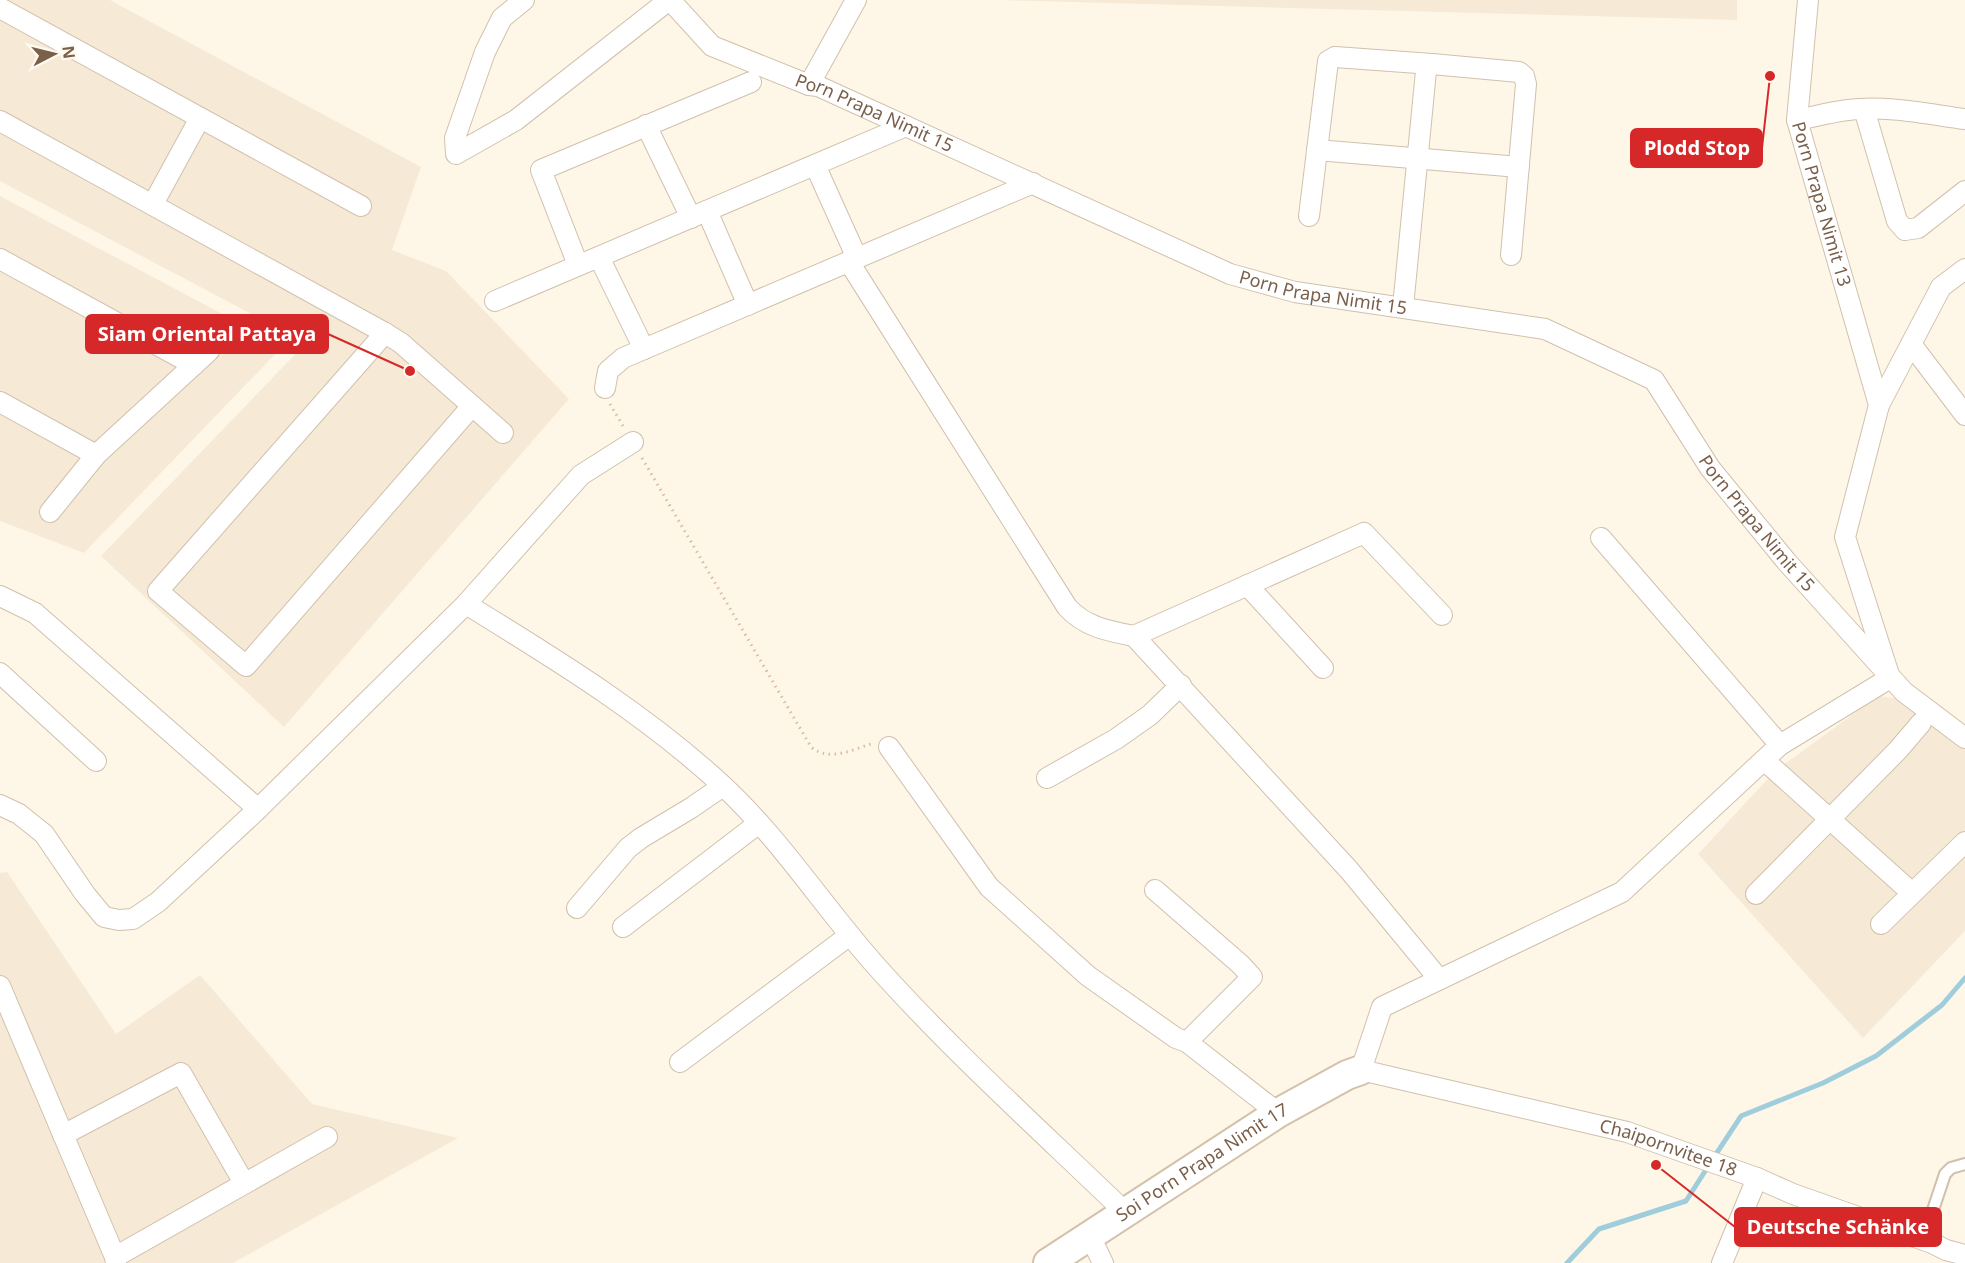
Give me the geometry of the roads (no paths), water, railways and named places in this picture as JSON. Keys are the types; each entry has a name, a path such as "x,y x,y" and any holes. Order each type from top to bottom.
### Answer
{"street":[{"path":"524,0 502,18 485,52 455,138 456,154 516,120 670,0"},
{"name":"Porn Prapa Nimit 15","path":"670,0 712,46 809,85 818,86 1230,274 1295,292 1545,329 1654,380 1710,468 1786,561 1890,678 1922,707 1965,738"},
{"path":"809,85 856,0"},
{"name":"Porn Prapa Nimit 13","path":"1808,0 1797,120 1879,405"},
{"path":"0,8 362,206"},
{"path":"1309,216 1327,64 1332,58 1432,64 1522,73 1526,84 1511,255"},
{"path":"1402,307 1426,71 1432,64"},
{"path":"578,266 541,170 751,82"},
{"path":"1797,120 1864,109 1893,110 1965,119"},
{"path":"1864,109 1900,226 1905,230 1918,228 1965,191"},
{"path":"153,204 200,118"},
{"path":"0,121 385,333 401,344 503,433"},
{"path":"646,125 699,214 748,305"},
{"path":"495,301 906,126"},
{"path":"1317,150 1519,167"},
{"path":"815,165 853,260 1067,607 1084,622 1095,628 1134,636 1349,870 1439,979"},
{"path":"605,388 606,375 611,367 623,358 1033,183"},
{"path":"599,256 644,349"},
{"path":"0,259 194,365"},
{"path":"1361,1070 1382,1007 1622,892 1780,745 1890,678 1845,537 1879,405 1941,287 1965,269"},
{"path":"385,333 158,591 246,666 472,406"},
{"path":"1911,344 1965,415"},
{"path":"50,512 96,455 209,351"},
{"path":"0,402 96,455"},
{"path":"0,805 19,814 44,834 85,894 104,917 119,920 133,919 158,902 258,809 466,604 581,474 633,442"},
{"path":"1134,636 1364,533 1442,615"},
{"path":"1601,538 1780,745"},
{"path":"1247,585 1323,668"},
{"path":"0,596 35,613 258,809"},
{"path":"466,604 585,677 723,786 759,823 850,935 928,1023 1126,1213"},
{"path":"0,673 96,761"},
{"path":"1047,778 1116,739 1150,715 1181,685"},
{"path":"1756,894 1898,750 1921,723"},
{"path":"890,747 989,887 1088,976 1176,1038 1187,1042 1278,1113"},
{"path":"1764,760 1912,893"},
{"path":"577,908 628,848 723,786"},
{"path":"623,927 759,823"},
{"path":"1881,924 1965,842"},
{"path":"1155,890 1252,977 1187,1042"},
{"path":"680,1062 850,935"},
{"path":"0,986 115,1260 327,1137"},
{"name":"Soi Porn Prapa Nimit 17","path":"1048,1263 1278,1113 1347,1075 1361,1070"},
{"name":"Chaipornvitee 18","path":"1361,1070 1627,1132 1923,1240 1952,1256"},
{"path":"63,1135 181,1073 244,1184"},
{"path":"1722,1263 1757,1178"},
{"path":"1090,1236 1103,1263"}],"lane":[{"path":"1923,1240 1944,1174 1951,1168 1965,1164"}],"waterway":[{"path":"1714,1157 1741,1116 1823,1083 1876,1056 1942,1005 1965,978"},
{"path":"1567,1263 1599,1229 1686,1201 1709,1165"}],"place":[{"name":"Plodd Stop","path":"1770,76"},
{"name":"Siam Oriental Pattaya","path":"410,371"},
{"name":"Deutsche Schänke","path":"1656,1165"}]}
